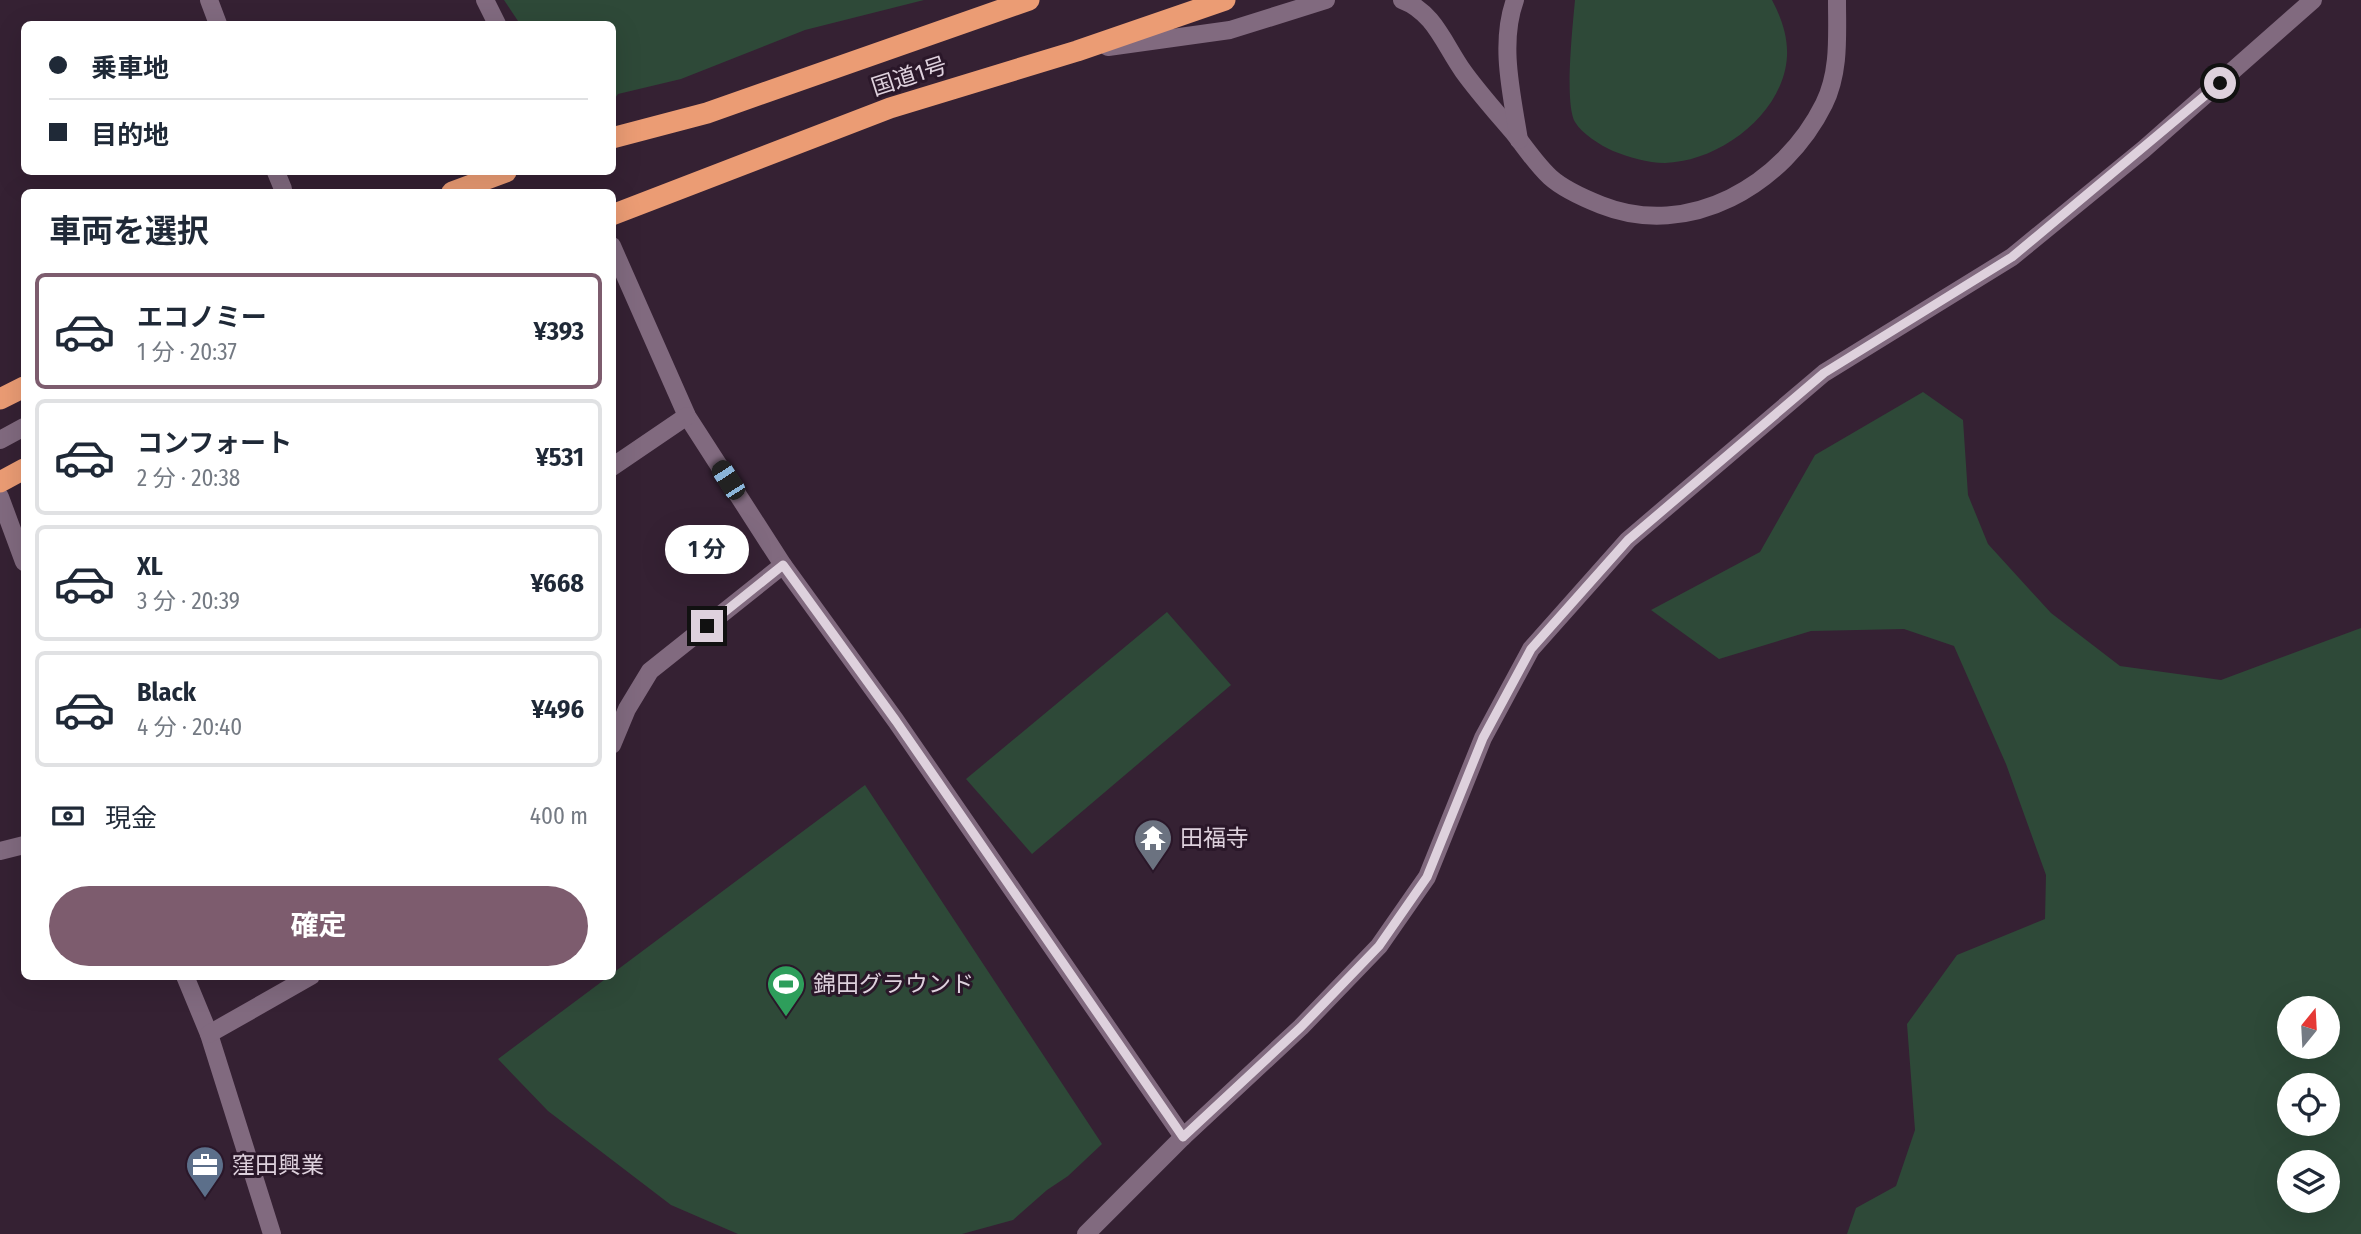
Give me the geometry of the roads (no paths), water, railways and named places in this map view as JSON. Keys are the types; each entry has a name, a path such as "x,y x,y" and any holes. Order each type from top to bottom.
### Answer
{"highway":[{"name":"国道1号","path":"616,213 890,108 1077,51 1225,0"},
{"name":"国道1号","path":"616,137 707,113 1025,1"},
{"path":"460,189 498,175"},
{"path":"0,400 21,389"},
{"path":"0,482 21,471"}],"street":[{"path":"209,0 217,21"},
{"path":"485,0 496,21"},
{"path":"1077,51 1230,30 1326,0"},
{"path":"1402,0 1426,13 1464,72 1551,178 1600,204 1630,214 1661,217 1734,199 1770,175 1803,138 1825,102 1838,56 1837,0"},
{"path":"1515,0 1508,18 1508,71 1519,140"},
{"path":"1086,1234 1183,1137 1301,1027 1379,946 1427,877 1483,738 1531,649 1628,540 1824,373 2012,257 2144,149 2313,0"},
{"path":"277,175 283,189"},
{"path":"616,255 687,416 783,565 896,721 1183,1137"},
{"path":"616,464 687,416"},
{"path":"0,440 21,429"},
{"path":"0,497 21,554"},
{"path":"616,735 626,709 650,671 783,565"},
{"path":"0,851 21,846"},
{"path":"187,980 209,1034 272,1234"},
{"path":"209,1034 304,980"}],"place":[{"name":"田福寺","path":"1153,872"},
{"name":"錦田グラウンド","path":"786,1018"},
{"name":"窪田興業","path":"205,1199"}]}
